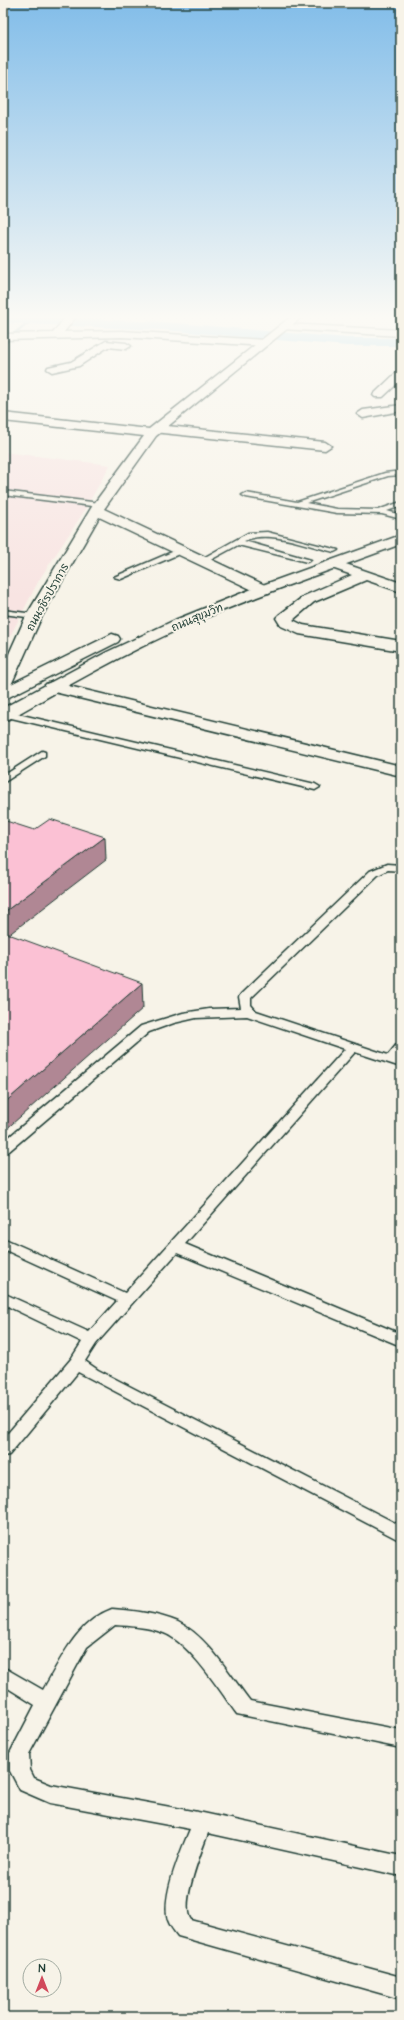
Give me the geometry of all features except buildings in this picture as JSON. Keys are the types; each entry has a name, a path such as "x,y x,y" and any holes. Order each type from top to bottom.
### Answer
{"street":[{"name":"ถนนวชิรปราการ","path":"3,685 7,668 34,616 98,508 154,431 181,409"},
{"path":"363,414 393,409"},
{"path":"3,417 325,446"},
{"path":"98,508 202,561 264,590"},
{"name":"ถนนสุขุมวิท","path":"4,715 52,687 118,652 167,629 264,590 401,526"},
{"name":"ถนนสุขุมวิท","path":"3,695 106,642 163,616 247,582 307,560 334,557 398,542"},
{"path":"334,557 366,575 401,588"},
{"path":"366,575 309,599 284,618 286,623 298,629 401,646"},
{"path":"52,687 401,771"}],"lane":[{"path":"296,504 387,474 401,472"},
{"path":"3,493 98,508"},
{"path":"246,495 337,511 378,512 401,517"},
{"path":"378,512 401,504"},
{"path":"202,561 251,535 267,534 334,557"},
{"path":"237,542 307,560"},
{"path":"118,577 182,551"},
{"path":"3,612 34,616"},
{"path":"4,715 315,787"},
{"path":"3,780 42,754"},
{"path":"401,868 396,866 383,868 374,873 245,997 245,1006 252,1014 396,1062 401,1047"},
{"path":"3,1150 145,1029 164,1021 190,1014 220,1011 250,1012"},
{"path":"3,1450 76,1363 91,1340 353,1047"},
{"path":"3,1243 127,1300"},
{"path":"175,1246 401,1340"},
{"path":"3,1298 91,1340"},
{"path":"76,1363 100,1378 401,1534"},
{"path":"401,1739 244,1708 191,1642 172,1628 142,1620 112,1617 81,1641 19,1753 20,1771 27,1784 50,1794 203,1822 401,1866"},
{"path":"3,1675 46,1702"},
{"path":"203,1822 190,1852 179,1898 178,1919 185,1929 401,1988"}],"shaded area":[{"path":"3,452 110,465 83,513 39,580 3,650"}]}
